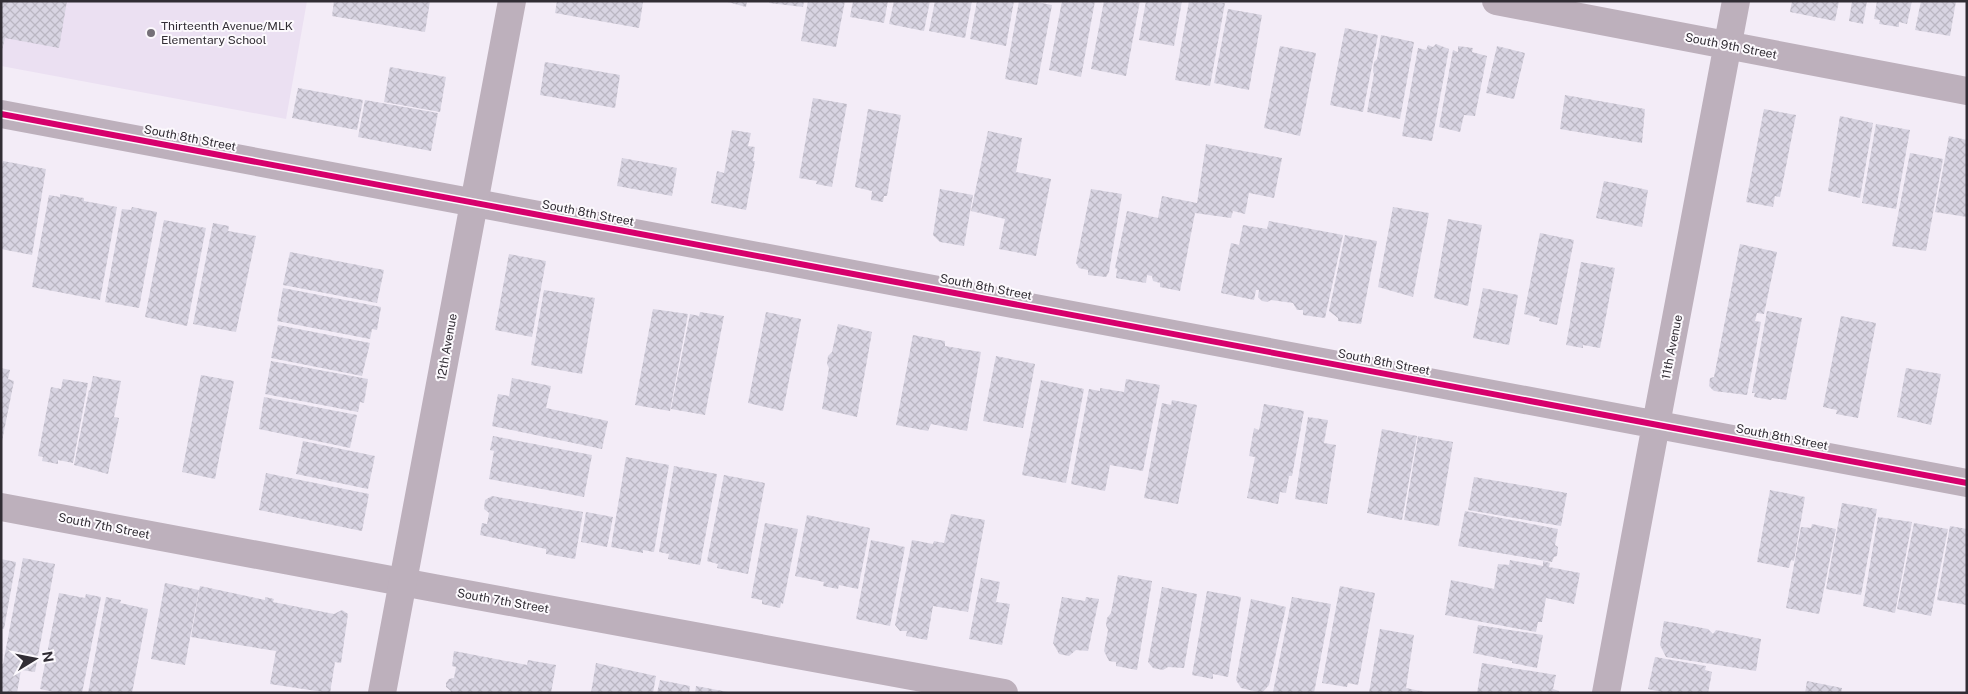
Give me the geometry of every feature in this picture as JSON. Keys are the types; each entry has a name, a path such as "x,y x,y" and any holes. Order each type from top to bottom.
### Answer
{"street":[{"name":"12th Avenue","path":"382,693 512,1"},
{"name":"South 9th Street","path":"1496,1 1967,91"},
{"name":"11th Avenue","path":"1606,693 1655,424 1665,382 1736,1"},
{"name":"South 8th Street","path":"1,114 1967,483"},
{"name":"South 7th Street","path":"1,507 1004,693"}],"shaded area":[{"name":"Thirteenth Avenue/MLK Elementary School","path":"1,1 307,1 286,119 1,66"}],"building":[{"path":"1,1 67,1 59,48 5,38 1,54"},
{"path":"334,1 430,1 425,32 332,16"},
{"path":"557,1 640,1 643,2 639,28 555,13"},
{"path":"724,1 747,1 746,7"},
{"path":"769,1 804,1 803,7 769,3"},
{"path":"808,1 845,1 836,47 801,41"},
{"path":"853,1 888,1 884,23 850,17"},
{"path":"894,1 930,1 924,31 889,24"},
{"path":"935,1 972,1 965,38 929,31"},
{"path":"977,1 1014,1 1006,46 970,39"},
{"path":"1019,1 1052,5 1037,85 1005,79"},
{"path":"1062,1 1095,1 1081,77 1049,70"},
{"path":"1104,1 1140,1 1126,76 1091,69"},
{"path":"1146,1 1182,1 1174,46 1139,40"},
{"path":"1189,1 1225,3 1210,86 1175,80"},
{"path":"1792,1 1839,1 1835,21 1790,12"},
{"path":"1852,1 1867,1 1863,24 1849,21"},
{"path":"1877,1 1912,1 1907,24 1899,22 1899,27 1879,24 1880,20 1874,19"},
{"path":"1921,1 1956,1 1950,36 1915,30"},
{"path":"1228,9 1262,15 1249,90 1214,83"},
{"path":"1345,28 1378,35 1363,112 1330,105"},
{"path":"1381,35 1414,42 1400,119 1367,112 1374,74 1374,62 1377,59"},
{"path":"1436,44 1449,49 1432,141 1402,136 1418,48 1426,50 1428,45 1433,47"},
{"path":"1280,46 1316,53 1300,136 1264,128"},
{"path":"1458,46 1473,48 1472,52 1487,56 1475,116 1464,115 1460,132 1439,127 1453,50 1458,52"},
{"path":"1497,46 1525,53 1514,99 1486,93"},
{"path":"545,62 620,75 615,108 540,95"},
{"path":"390,67 446,77 440,112 384,102"},
{"path":"298,88 363,100 357,130 292,118"},
{"path":"1565,95 1645,109 1642,143 1560,129"},
{"path":"813,98 847,104 832,187 816,184 817,181 799,178"},
{"path":"365,100 438,113 431,151 358,137"},
{"path":"868,109 901,115 887,196 884,196 883,202 871,200 872,191 855,187"},
{"path":"1764,109 1796,115 1780,197 1775,196 1773,207 1746,202"},
{"path":"1840,116 1873,123 1860,198 1828,191"},
{"path":"1876,124 1910,130 1896,209 1862,203"},
{"path":"732,130 751,133 748,146 755,147 753,161 755,161 746,210 711,203 717,171 724,173"},
{"path":"988,131 1022,138 1016,172 1051,179 1036,256 999,249 1005,219 971,211"},
{"path":"1949,136 1967,140 1967,217 1935,212"},
{"path":"1206,144 1282,158 1274,198 1249,193 1245,214 1233,211 1231,218 1195,213 1180,291 1160,287 1160,283 1153,281 1152,276 1147,275 1146,283 1116,278 1117,269 1115,268 1127,211 1158,218 1162,196 1197,203"},
{"path":"1910,153 1943,159 1926,251 1892,246"},
{"path":"622,158 677,168 672,196 617,186"},
{"path":"3,161 46,169 32,255 1,249 1,169"},
{"path":"1604,181 1648,190 1642,227 1596,218"},
{"path":"940,189 973,195 964,246 940,242 933,235"},
{"path":"1091,189 1122,194 1109,272 1106,277 1088,275 1088,270 1079,268 1076,263"},
{"path":"60,194 117,207 100,300 32,287 49,195 60,197"},
{"path":"132,207 157,212 139,308 105,302 122,209 131,210"},
{"path":"1393,207 1429,213 1413,297 1378,287"},
{"path":"1448,219 1482,225 1468,306 1434,298"},
{"path":"164,220 206,228 187,326 145,317"},
{"path":"1269,221 1343,235 1325,318 1303,315 1303,310 1297,310 1293,303 1271,300 1267,302 1262,301 1258,297 1259,290 1256,290 1254,300 1221,293 1231,243 1239,245 1243,225 1267,229"},
{"path":"213,223 229,226 228,231 256,236 236,332 193,324"},
{"path":"1540,233 1574,240 1557,325 1539,321 1540,318 1524,314"},
{"path":"1345,235 1377,241 1361,324 1338,321 1338,318 1329,311"},
{"path":"1740,244 1777,252 1764,314 1757,313 1755,321 1761,322 1747,395 1714,391 1709,386 1710,378 1714,377"},
{"path":"290,252 384,270 377,303 283,285"},
{"path":"509,254 546,261 532,337 495,330"},
{"path":"1581,262 1615,268 1600,348 1566,345"},
{"path":"283,288 381,307 377,330 372,329 370,339 277,321"},
{"path":"1483,288 1518,295 1509,345 1473,338"},
{"path":"544,290 595,298 582,374 531,365"},
{"path":"653,309 688,314 670,411 635,405"},
{"path":"1767,311 1802,318 1786,400 1754,397 1755,393 1752,393"},
{"path":"700,312 724,316 705,415 671,409 690,314 699,316"},
{"path":"766,312 801,319 783,411 748,403"},
{"path":"1841,316 1876,323 1858,418 1836,414 1837,410 1823,407"},
{"path":"838,324 872,332 857,417 822,409 829,368 827,364 828,356 832,352"},
{"path":"278,325 370,343 362,376 271,358"},
{"path":"913,335 945,341 945,346 981,352 967,431 931,424 928,431 896,425"},
{"path":"996,356 1035,364 1023,428 983,421"},
{"path":"271,361 368,379 364,403 360,402 358,412 265,394"},
{"path":"1,368 10,370 8,379 14,381 2,441"},
{"path":"1906,368 1941,374 1931,425 1897,417"},
{"path":"201,375 234,381 215,479 182,472"},
{"path":"93,376 121,381 114,417 119,418 108,474 74,465"},
{"path":"512,378 551,386 546,408 608,421 602,449 492,426 498,394 509,396"},
{"path":"63,379 88,383 73,463 58,460 58,464 42,461 43,457 38,456 51,387 61,389"},
{"path":"1126,379 1160,385 1143,471 1110,465 1105,491 1071,484 1089,389 1100,391 1100,388 1124,392"},
{"path":"1041,380 1084,389 1066,483 1022,475"},
{"path":"264,397 357,415 350,448 259,429"},
{"path":"1172,400 1197,405 1178,504 1144,498 1162,403 1171,405"},
{"path":"1264,404 1304,411 1292,476 1289,476 1286,493 1280,492 1278,504 1247,498 1255,457 1249,456 1254,428 1259,430"},
{"path":"1308,417 1328,420 1324,443 1336,445 1327,504 1295,499"},
{"path":"1382,429 1417,436 1402,520 1367,513"},
{"path":"493,436 592,455 584,497 489,479 494,451 490,450"},
{"path":"1418,436 1453,442 1439,526 1404,520"},
{"path":"303,441 375,456 368,489 296,474"},
{"path":"626,457 669,465 654,552 643,550 643,553 611,547"},
{"path":"674,466 717,474 700,565 668,559 669,554 659,552"},
{"path":"266,473 369,494 362,531 259,510"},
{"path":"724,475 765,483 748,574 717,568 718,564 707,561"},
{"path":"1474,477 1567,493 1561,526 1468,510"},
{"path":"1770,490 1805,497 1794,561 1791,560 1789,568 1757,562"},
{"path":"492,496 583,512 575,559 546,554 546,549 480,535 482,523 487,524 489,513 484,509 485,500"},
{"path":"1842,503 1877,509 1861,595 1826,589"},
{"path":"1465,511 1558,529 1555,545 1558,547 1557,556 1554,557 1552,562 1458,546"},
{"path":"586,512 613,517 607,547 581,542"},
{"path":"951,514 985,520 968,612 933,606 927,640 906,636 907,631 900,631 895,625 912,540 933,544 934,541 944,543"},
{"path":"807,515 870,528 858,589 839,585 838,589 823,586 824,582 795,576"},
{"path":"1878,517 1912,522 1895,613 1863,606"},
{"path":"765,523 798,529 783,604 781,603 780,608 762,604 762,600 751,598"},
{"path":"1914,523 1948,529 1931,616 1897,609"},
{"path":"1812,524 1836,529 1819,614 1786,608 1801,527 1811,528"},
{"path":"1950,526 1967,529 1967,605 1937,600"},
{"path":"871,540 905,547 890,626 856,619"},
{"path":"23,558 55,564 35,672 21,670 17,693 1,693 1,664 3,664"},
{"path":"1,559 16,562 4,629 1,629"},
{"path":"1510,560 1543,566 1543,561 1550,563 1549,567 1580,573 1574,604 1546,598 1542,622 1538,622 1536,632 1445,615 1451,580 1494,589 1498,564 1509,565"},
{"path":"1118,575 1152,581 1137,670 1116,666 1116,662 1109,661 1104,651 1108,630 1106,625 1107,618 1111,613"},
{"path":"981,578 1000,582 996,602 1010,604 1002,645 969,639"},
{"path":"165,583 199,590 185,665 151,659"},
{"path":"200,586 265,600 265,597 274,599 273,602 334,614 342,610 348,614 341,663 335,662 330,693 270,684 276,651 191,637"},
{"path":"1340,586 1375,593 1358,685 1348,683 1347,687 1322,683"},
{"path":"1162,587 1197,594 1184,668 1168,667 1163,670 1153,668 1148,662"},
{"path":"1207,591 1241,597 1228,677 1213,674 1213,679 1192,675"},
{"path":"59,593 85,598 86,594 101,597 82,693 59,693 40,689"},
{"path":"106,597 121,600 120,603 148,609 132,693 88,693"},
{"path":"1062,597 1085,601 1086,597 1099,599 1088,651 1076,650 1069,656 1059,654 1053,643"},
{"path":"1292,597 1331,604 1314,693 1273,692"},
{"path":"1251,599 1286,607 1269,685 1262,693 1241,688 1236,680"},
{"path":"1664,621 1708,629 1713,634 1716,630 1761,639 1756,671 1666,657 1660,645"},
{"path":"1478,625 1543,635 1537,668 1473,653"},
{"path":"1380,629 1414,635 1406,688 1430,693 1369,693"},
{"path":"454,651 527,665 528,660 556,665 551,693 450,693 451,691 446,687 446,683 449,679 454,678 456,667 452,666"},
{"path":"1655,657 1706,666 1705,670 1712,672 1708,693 1666,693 1648,689"},
{"path":"596,663 656,676 653,693 591,693"},
{"path":"1482,663 1556,675 1553,689 1559,691 1558,693 1477,693"},
{"path":"660,680 690,686 689,693 657,693"},
{"path":"1807,681 1842,688 1841,693 1805,693"},
{"path":"696,686 728,692 728,693 695,693"}],"cycle path":[{"path":"1,114 1967,483"}],"place":[{"name":"Thirteenth Avenue/MLK Elementary School","path":"151,33"}]}
